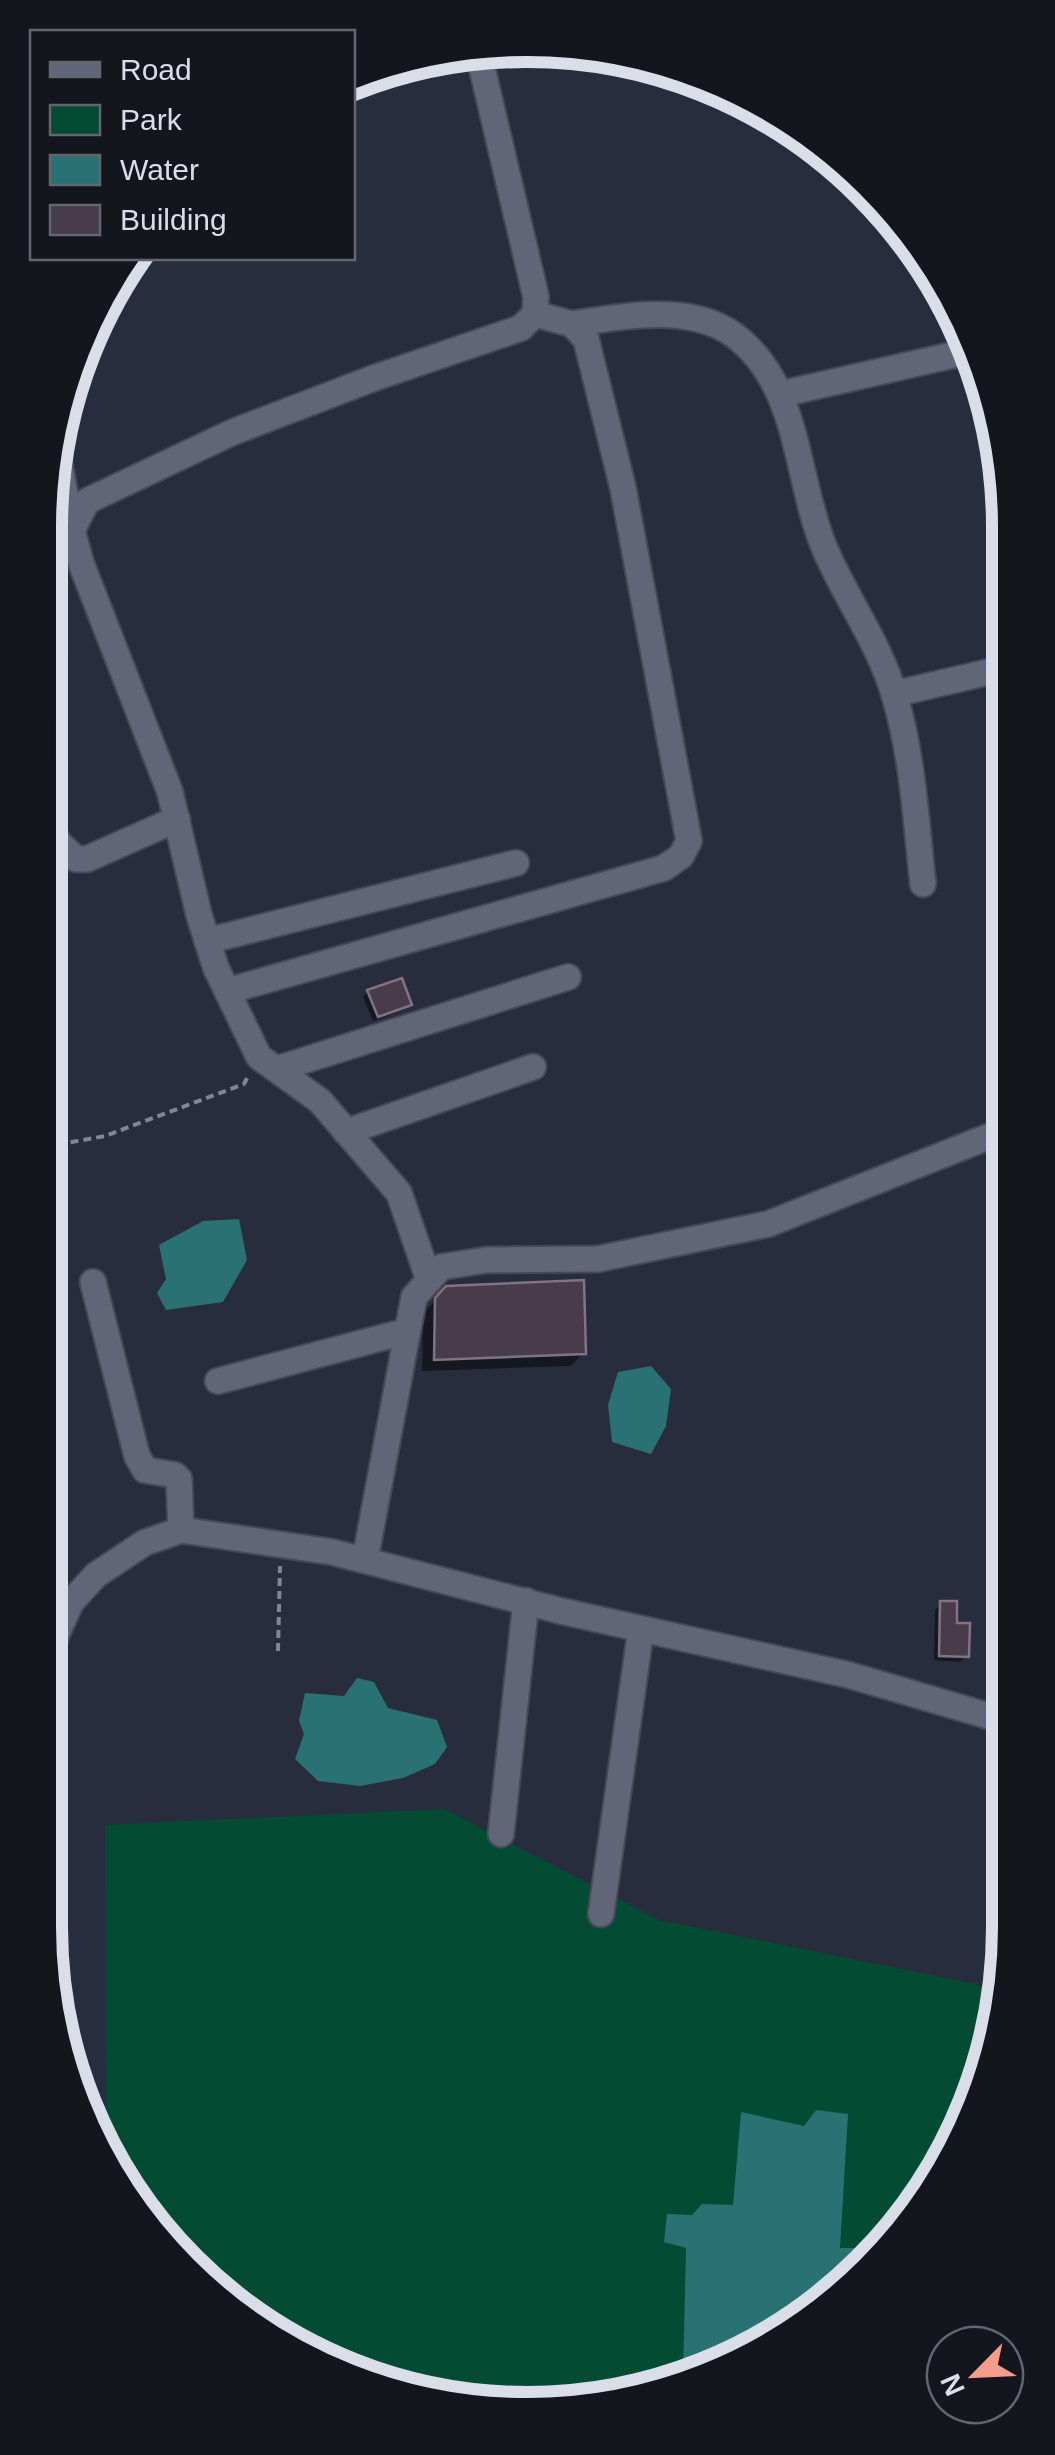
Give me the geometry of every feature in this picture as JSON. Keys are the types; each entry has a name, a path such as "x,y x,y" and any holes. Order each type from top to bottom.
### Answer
{"street":[{"path":"72,530 87,501 233,432 521,328 535,314 530,269 481,65"},
{"path":"535,314 572,324 630,315 686,318 730,332 758,355 781,394 825,550 894,694 907,750 923,884"},
{"path":"226,990 664,868 680,856 689,842 623,488 586,340 572,324"},
{"path":"781,394 958,354"},
{"path":"63,501 80,563 170,792 207,941 226,990 268,1063 320,1101 399,1194 429,1280"},
{"path":"894,694 992,671"},
{"path":"62,846 76,858 87,859 177,819"},
{"path":"207,941 516,863"},
{"path":"268,1063 568,977"},
{"path":"346,1132 534,1068"},
{"path":"365,1560 414,1297 441,1267 486,1260 598,1258 768,1224 992,1136"},
{"path":"93,1282 137,1456 145,1470 175,1475 179,1480 180,1530"},
{"path":"218,1381 407,1332"},
{"path":"62,1622 71,1602 96,1575 144,1543 180,1530 332,1552 641,1629 849,1675 992,1717"},
{"path":"62,1599 71,1602"},
{"path":"501,1834 526,1601"},
{"path":"601,1914 641,1629"}],"path":[{"path":"62,1144 104,1136 244,1084 268,1063"},
{"path":"278,1651 280,1546"}],"green space":[{"path":"444,1809 659,1920 989,1987 977,2048 945,2133 896,2211 834,2277 760,2330 677,2368 588,2389 497,2392 407,2377 322,2345 244,2296 199,2256 159,2211 110,2133 106,2124 105,1825"}],"water":[{"path":"239,1219 247,1260 223,1302 166,1310 157,1293 166,1279 159,1245 203,1221"},
{"path":"651,1366 671,1389 666,1426 651,1454 612,1442 608,1405 618,1372"},
{"path":"357,1678 374,1682 388,1708 437,1720 447,1747 435,1764 403,1778 360,1786 318,1781 295,1759 304,1734 299,1721 305,1693 344,1696"},
{"path":"816,2110 848,2114 840,2248 864,2248 786,2314 733,2345 683,2366 686,2248 664,2242 667,2214 692,2215 702,2204 733,2205 741,2112 804,2126"}],"building":[{"path":"402,978 412,1005 378,1017 367,990"},
{"path":"584,1280 586,1354 434,1360 435,1298 446,1286"},
{"path":"940,1601 957,1601 957,1623 970,1623 969,1657 939,1656"}]}
